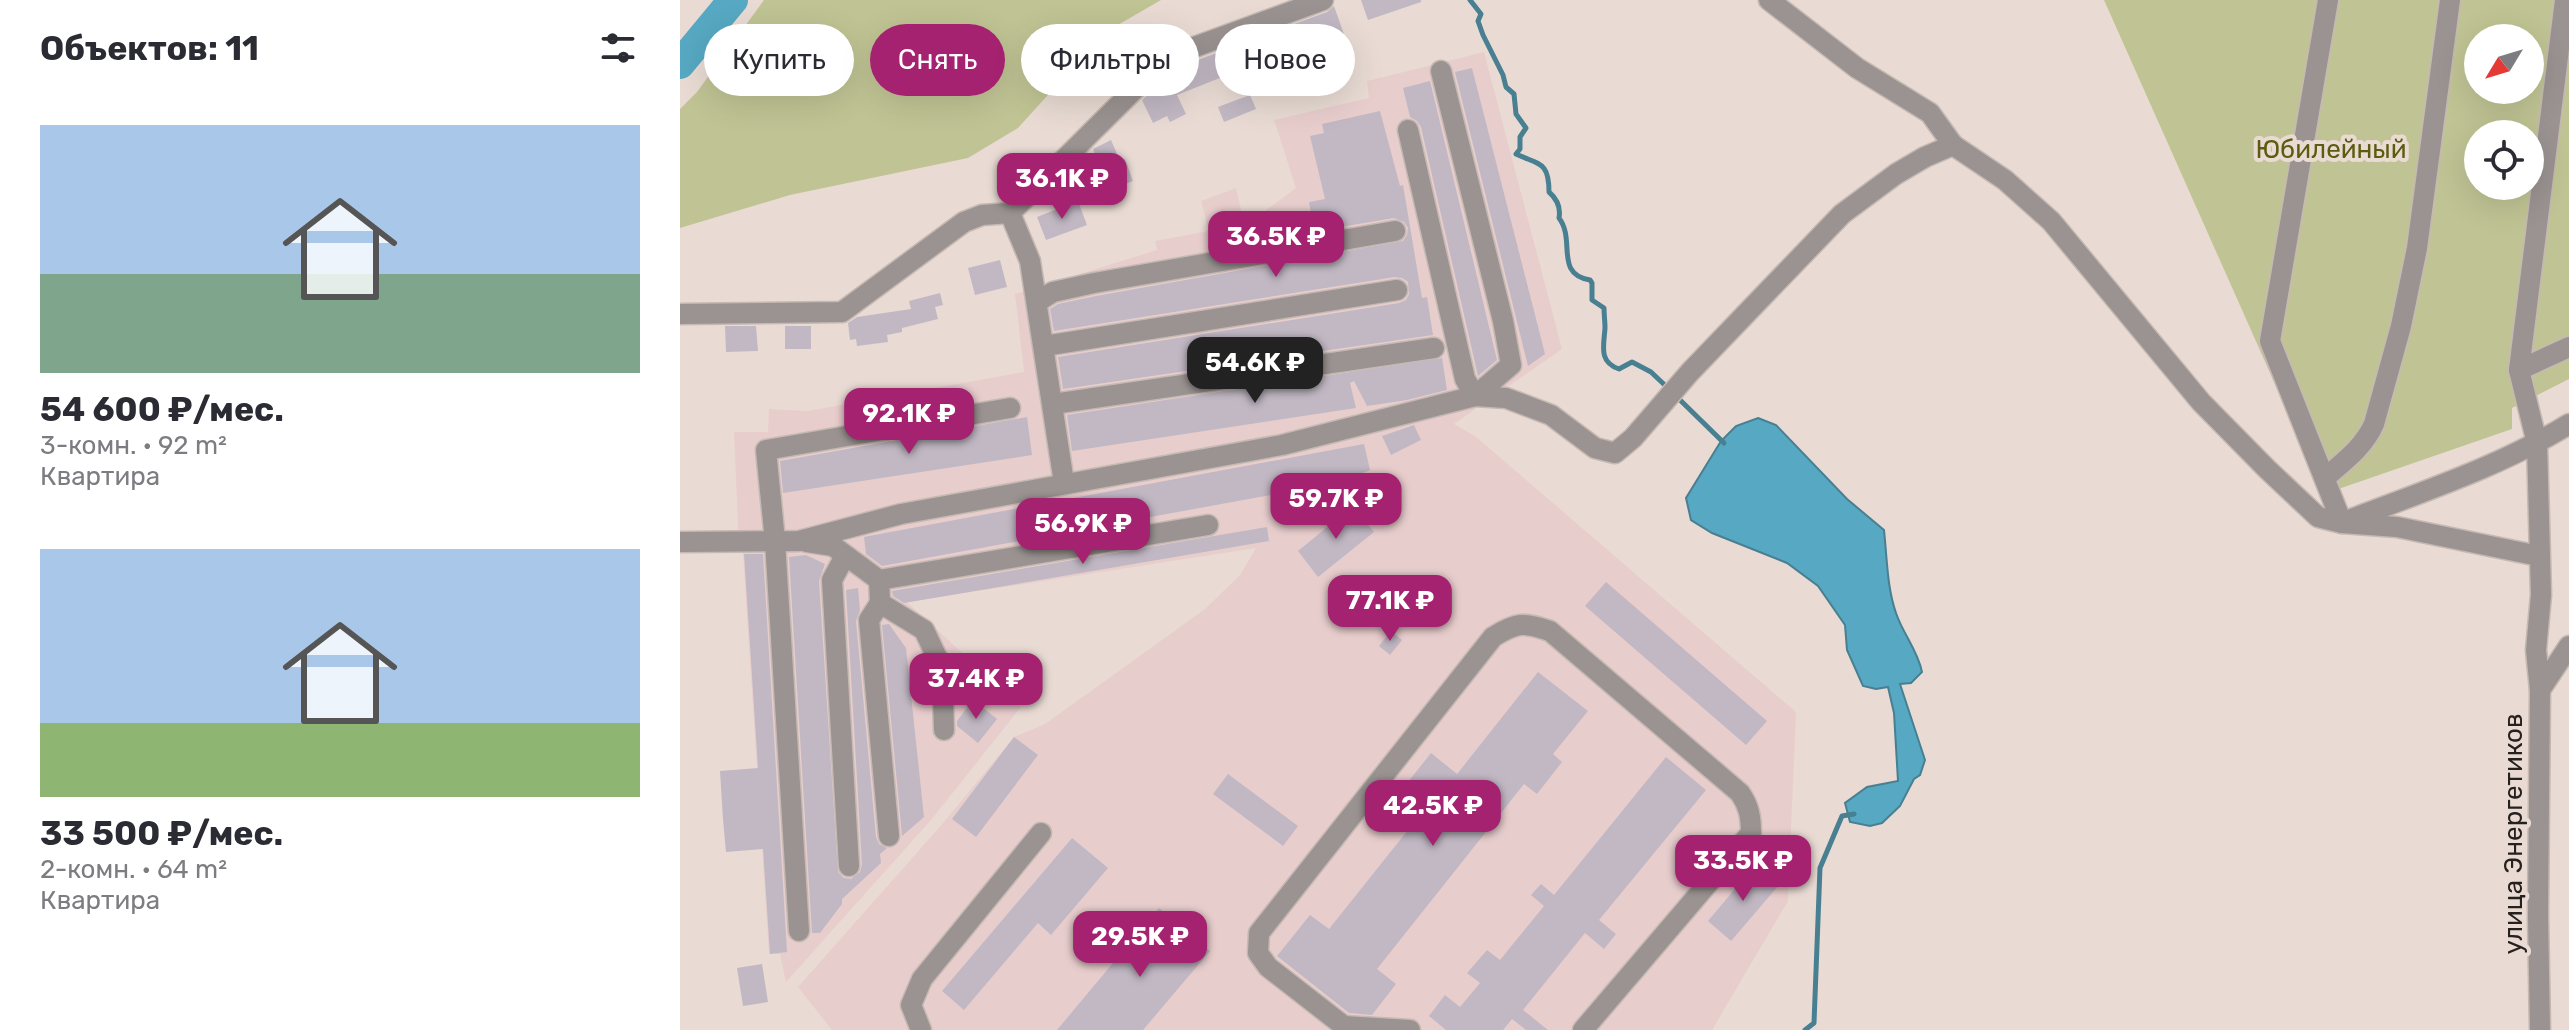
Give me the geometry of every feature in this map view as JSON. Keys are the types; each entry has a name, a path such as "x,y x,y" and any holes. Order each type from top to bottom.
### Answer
{"street":[{"path":"680,314 842,312 964,222 982,215 1010,213 1162,66 1189,49 1323,0"},
{"path":"1769,0 1857,68 1930,113 1953,145 2005,180 2051,221 2201,402 2318,517 2342,523 2397,527 2539,556"},
{"path":"2328,0 2270,341 2342,523"},
{"path":"2325,478 2358,451 2367,439 2398,340 2417,248 2450,0"},
{"path":"2540,690 2536,650 2541,595 2537,443 2519,370 2565,0"},
{"path":"1441,71 1511,365 1475,396"},
{"path":"1408,130 1465,379 1475,396"},
{"path":"799,541 901,514 1282,445 1475,396 1506,398 1551,415 1595,448 1615,453 1633,438 1690,372 1842,214 1896,174 1953,145"},
{"path":"1010,213 1030,261 1064,483"},
{"path":"1037,302 1053,292 1094,283 1395,231"},
{"path":"1044,346 1397,290"},
{"path":"2519,370 2569,347"},
{"path":"1053,404 1434,348"},
{"path":"799,931 775,541 766,450 1010,408"},
{"path":"2342,523 2537,443 2569,424"},
{"path":"680,542 799,541 833,546 879,580 1208,525"},
{"path":"845,556 832,580 849,866"},
{"path":"879,580 880,603 869,620 889,836"},
{"path":"880,603 924,630 942,668 944,730"},
{"path":"1410,1030 1346,1028 1268,967 1258,953 1259,933 1493,637 1511,626 1527,623 1550,631 1728,783 1747,802 1751,816 1751,833 1583,1030"},
{"name":"улица Энергетиков","path":"2540,1030 2540,690 2569,646"},
{"path":"921,1030 911,1005 922,979 1041,833"}],"shaded area":[{"path":"1484,52 1562,349 1454,424 1475,436 1796,712 1788,901 1712,1030 832,1030 798,987 944,822 1014,737 1045,724 1205,609 1240,575 1256,548 907,602 1021,707 931,820 786,982 780,954 769,954 734,432 768,432 769,409 808,411 1024,372 1015,294 1157,250 1155,241 1209,231 1201,201 1236,188 1243,218 1261,214 1296,188 1274,120 1369,98 1367,81"}],"green space":[{"path":"764,0 1161,0 1120,24 1021,24 1021,96 1047,96 1018,128 968,158 790,195 680,228 680,109 704,82 704,96 854,96 854,24 747,24"},
{"name":"Юбилейный","path":"2104,0 2569,0 2569,379 2512,408 2512,429 2324,494"}],"water":[{"path":"1758,418 1776,425 1847,499 1884,530 1893,603 1922,672 1911,683 1900,684 1925,760 1920,775 1914,779 1900,806 1882,823 1870,826 1850,822 1845,803 1867,787 1898,781 1894,713 1888,687 1876,689 1863,686 1847,650 1845,625 1818,586 1787,563 1712,533 1691,520 1686,498 1721,441 1736,426"}],"building":[{"path":"1361,0 1421,0 1421,2 1368,20"},
{"path":"1334,6 1340,24 1294,24 1327,12"},
{"path":"1215,54 1215,80 1199,86 1199,60"},
{"path":"1472,68 1545,354 1528,366 1455,72"},
{"path":"1430,81 1497,360 1478,376 1421,127 1410,117 1403,88"},
{"path":"1147,96 1177,96 1186,114 1170,122 1167,116 1153,123 1142,100"},
{"path":"1250,96 1256,109 1224,122 1218,107"},
{"path":"1380,111 1400,186 1403,185 1422,298 1427,297 1433,335 1063,389 1058,357 1406,300 1408,282 1395,277 1054,331 1050,309 1058,304 1096,296 1403,241 1408,228 1404,222 1394,218 1252,242 1250,230 1312,219 1309,202 1325,199 1310,136 1324,133 1322,124"},
{"path":"1111,140 1120,161 1125,159 1133,181 1100,194 1091,171 1100,167 1093,149"},
{"path":"1078,201 1087,225 1046,240 1037,217"},
{"path":"1000,260 1007,287 975,295 968,268"},
{"path":"940,293 943,305 935,307 938,319 902,328 902,332 887,335 888,342 857,346 856,339 850,340 848,323 857,317 911,309 909,301"},
{"path":"725,326 756,326 758,351 726,352"},
{"path":"785,326 811,326 811,349 785,349"},
{"path":"1442,358 1447,390 1367,406 1354,381 1350,383 1356,408 1072,451 1067,415"},
{"path":"1027,417 1032,455 783,493 780,461"},
{"path":"1414,425 1421,440 1391,455 1382,436"},
{"path":"1364,444 1370,470 1342,482 882,566 866,554 864,537"},
{"path":"1353,506 1374,532 1318,577 1298,551"},
{"path":"1267,527 1269,541 904,603 893,596 892,591"},
{"path":"744,554 763,554 787,952 770,954 763,849 726,852 723,819 720,771 758,768"},
{"path":"806,555 825,564 819,581 838,872 844,878 851,879 860,872 862,865 846,590 858,588 860,610 856,621 876,837 879,844 887,848 880,854 881,863 842,899 842,904 820,933 812,933 789,557"},
{"path":"1606,582 1767,721 1746,745 1585,606"},
{"path":"889,624 906,648 924,817 902,836 882,625"},
{"path":"1391,631 1402,640 1390,655 1379,646"},
{"path":"1538,672 1588,711 1553,754 1562,762 1537,794 1524,784 1377,969 1396,984 1372,1015 1349,1013 1277,956 1310,915 1329,929 1432,800 1408,782 1431,753 1457,774"},
{"path":"973,700 997,719 978,743 957,726 957,721"},
{"path":"1014,737 1038,755 976,837 952,819"},
{"path":"1666,757 1706,790 1599,920 1616,934 1604,949 1585,933 1523,1010 1548,1030 1526,1030 1512,1019 1503,1030 1446,1030 1429,1016 1445,995 1460,1007 1480,983 1467,973 1487,950 1500,960 1544,906 1531,895 1541,884 1554,895"},
{"path":"1228,774 1298,826 1283,846 1213,794"},
{"path":"1072,838 1108,868 1051,935 1038,923 964,1010 942,991"},
{"path":"1755,865 1779,885 1731,941 1708,921"},
{"path":"1159,908 1210,951 1143,1030 1057,1030"},
{"path":"762,964 768,1002 743,1006 737,968"}],"waterway":[{"path":"680,64 733,0"},
{"path":"1470,0 1481,14 1478,21 1483,35 1506,87 1514,94 1516,114 1526,128 1516,154 1545,169 1549,192 1559,207 1569,264 1579,277 1590,280 1592,300 1604,308 1605,357 1619,369 1632,362 1651,372 1670,390"},
{"path":"1677,397 1724,443"},
{"path":"1805,1030 1814,1023 1820,868 1842,816 1854,814"}]}
